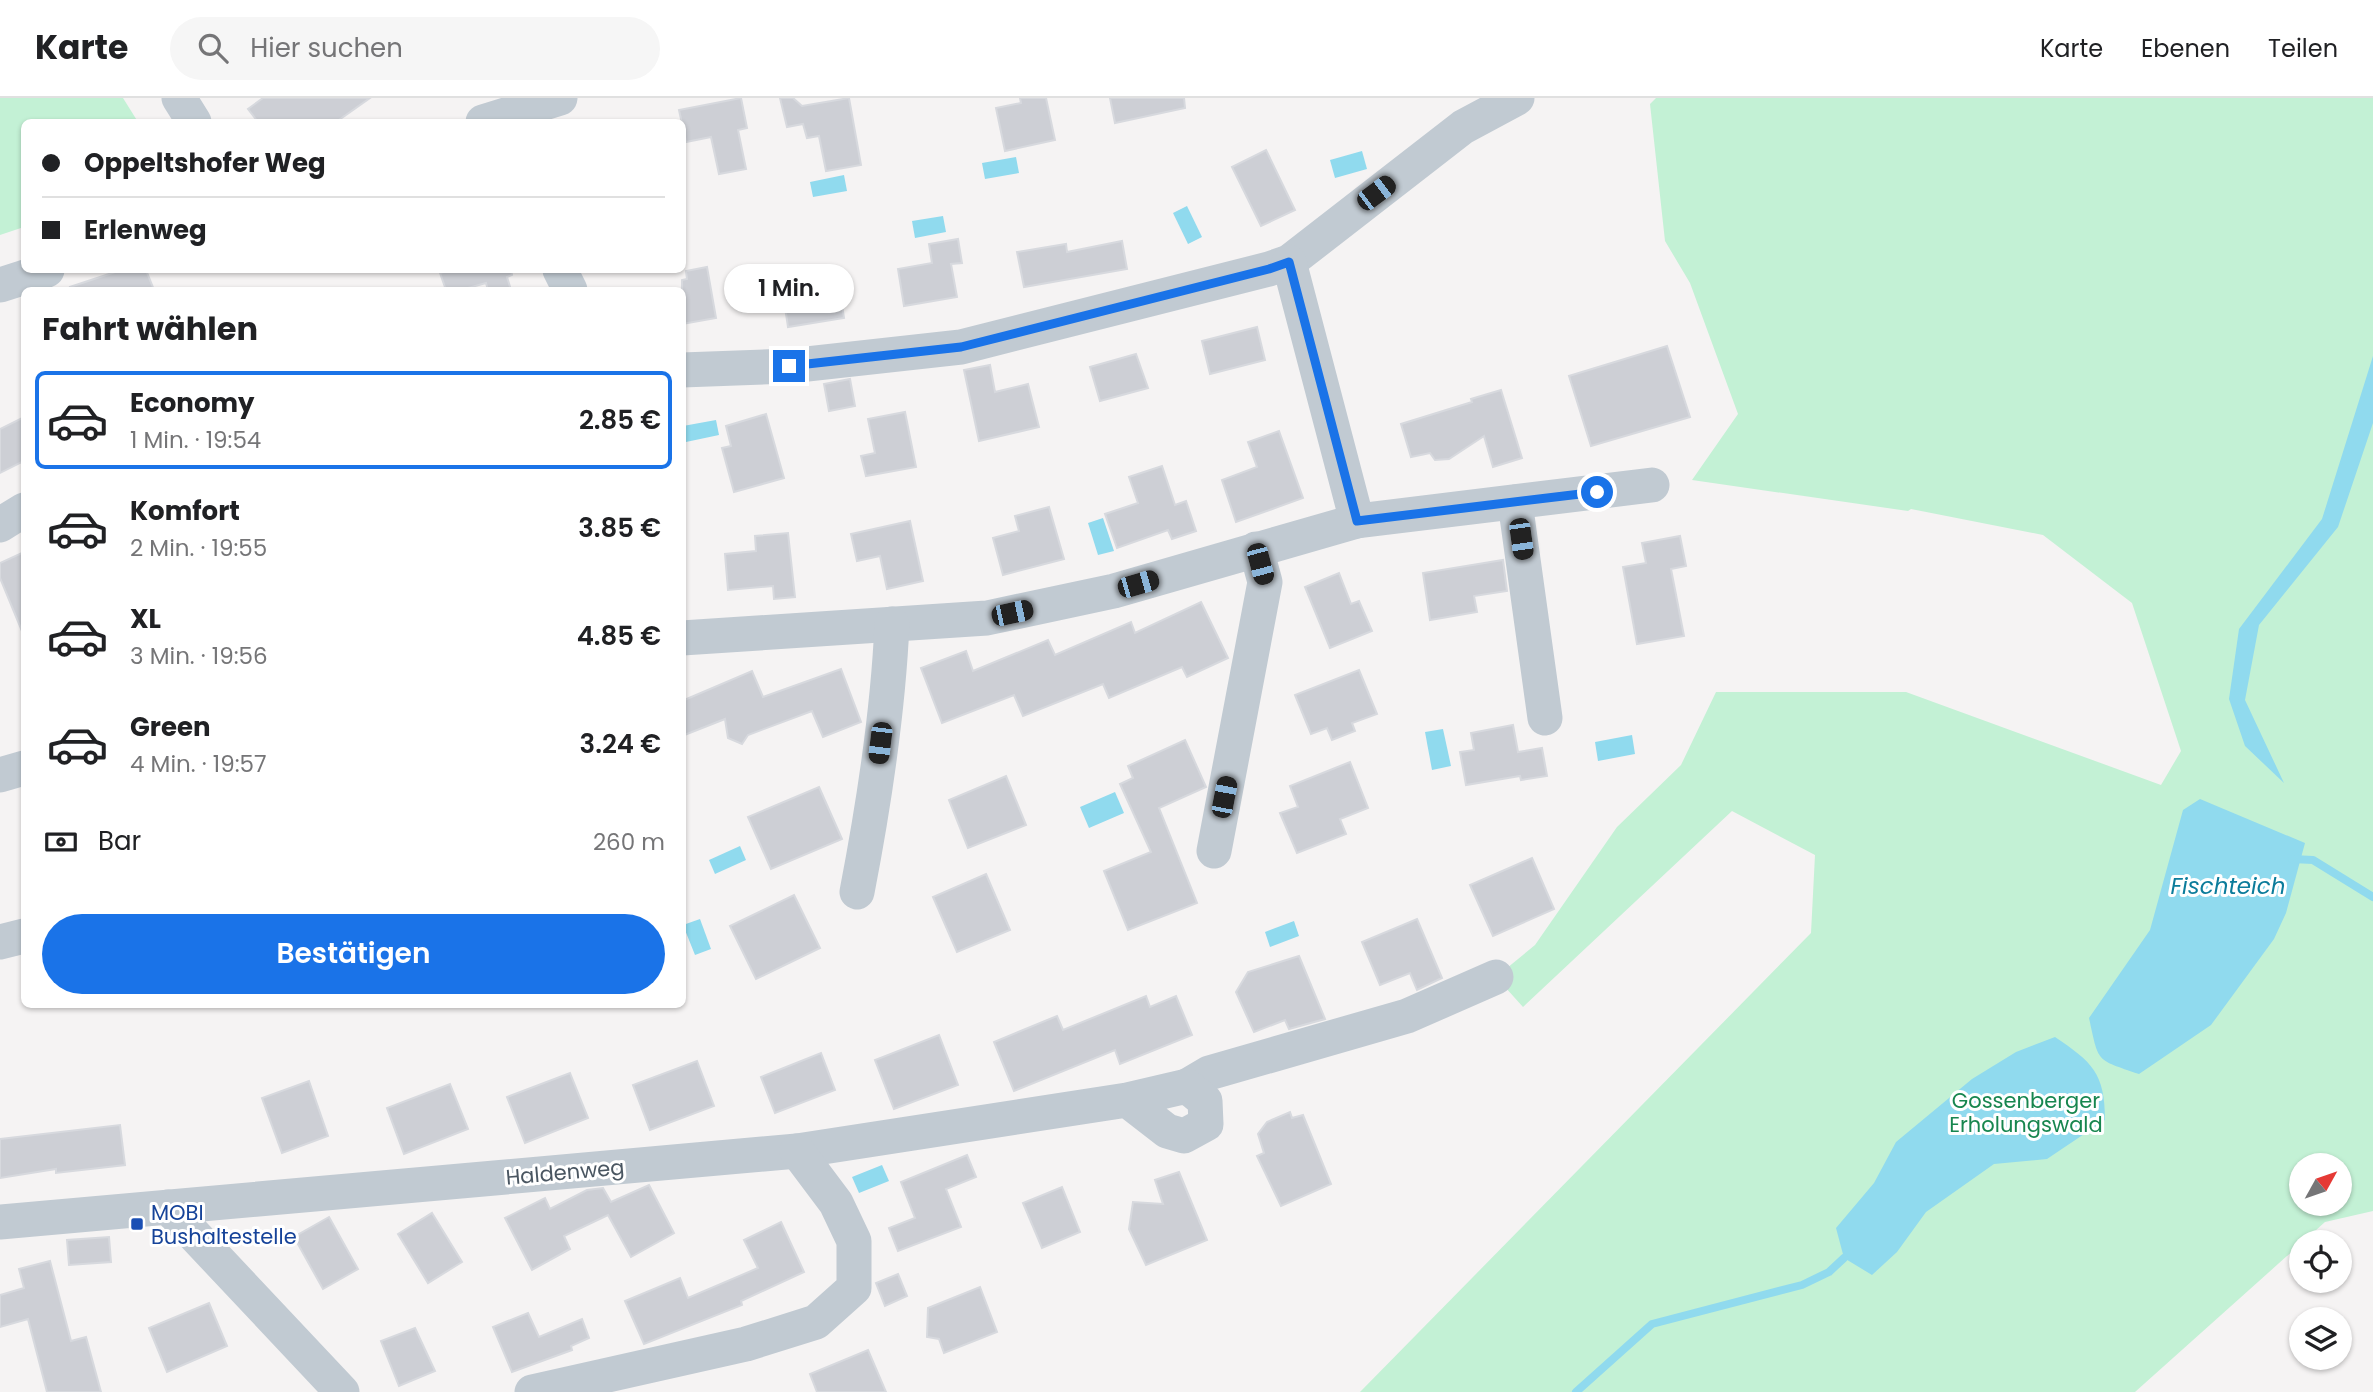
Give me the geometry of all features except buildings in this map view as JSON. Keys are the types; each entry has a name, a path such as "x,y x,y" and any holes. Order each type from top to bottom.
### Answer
{"street":[{"path":"179,98 192,119"},
{"path":"496,119 560,98"},
{"path":"686,370 789,366 961,347 1269,269 1289,262 1464,127 1517,98"},
{"path":"1289,262 1357,521"},
{"path":"0,285 38,273"},
{"path":"686,638 987,618 1114,591 1357,521 1652,485"},
{"path":"1515,502 1545,718"},
{"path":"0,525 21,512"},
{"path":"1214,851 1265,582 1256,550"},
{"path":"857,892 886,695 892,624"},
{"path":"0,775 21,769"},
{"path":"0,942 21,937"},
{"name":"Haldenweg","path":"0,1222 797,1151 1127,1100 1187,1086 1209,1073 1407,1016 1496,977"},
{"path":"1127,1100 1167,1131 1184,1136 1206,1124 1205,1101 1187,1086"},
{"path":"532,1392 746,1343 816,1322 854,1288 854,1241 836,1203 797,1151"},
{"path":"168,1207 342,1392"}],"green space":[{"path":"0,98 123,98 136,119 21,119 21,228 0,235"},
{"name":"Gossenberger Erholungswald","path":"1656,98 2373,98 2373,1211 2352,1216 2352,1153 2289,1153 2289,1216 2351,1216 2325,1222 2316,1230 2289,1230 2289,1254 2135,1392 1360,1392 1811,933 1815,855 1732,811 1523,1007 1496,977 1535,945 1617,827 1681,765 1716,692 1906,692 2161,785 2181,751 2132,603 2043,535 1911,509 1908,511 1692,480 1738,414 1690,283 1665,241 1650,104"}],"water":[{"path":"1362,151 1367,169 1335,178 1330,160"},
{"path":"1016,157 1019,173 985,179 982,163"},
{"path":"844,175 847,191 813,197 810,182"},
{"path":"1187,206 1202,237 1188,244 1173,213"},
{"path":"943,216 946,232 915,238 912,221"},
{"path":"2373,356 2373,423 2338,527 2259,625 2245,700 2284,783 2245,746 2229,699 2239,629 2322,519"},
{"path":"716,420 719,435 686,442 686,425"},
{"path":"1103,518 1114,551 1098,555 1088,523"},
{"path":"1443,729 1451,766 1432,770 1425,732"},
{"path":"1632,735 1635,754 1598,761 1595,742"},
{"path":"1115,792 1124,813 1089,828 1080,807"},
{"name":"Fischteich","path":"2200,799 2305,843 2286,913 2274,939 2211,1025 2139,1074 2106,1062 2101,1057 2089,1018 2150,930 2183,810"},
{"path":"740,846 746,860 715,874 709,860"},
{"path":"700,919 711,949 695,955 686,932 686,924"},
{"path":"1294,921 1299,936 1270,947 1265,932"},
{"path":"2055,1037 2094,1070 2102,1091 2105,1120 2047,1159 1994,1164 1926,1212 1897,1252 1872,1275 1844,1258 1836,1228 1874,1183 1896,1142 1972,1079 2016,1052"},
{"path":"882,1165 889,1181 859,1193 852,1177"}],"waterway":[{"path":"2292,859 2313,860 2373,897"},
{"path":"1576,1392 1652,1324 1802,1285 1829,1272 1844,1258"}],"place":[{"name":"MOBI Bushaltestelle","path":"137,1224"}],"route":[{"path":"789,366 961,347 1289,262 1357,521 1597,492"}]}
